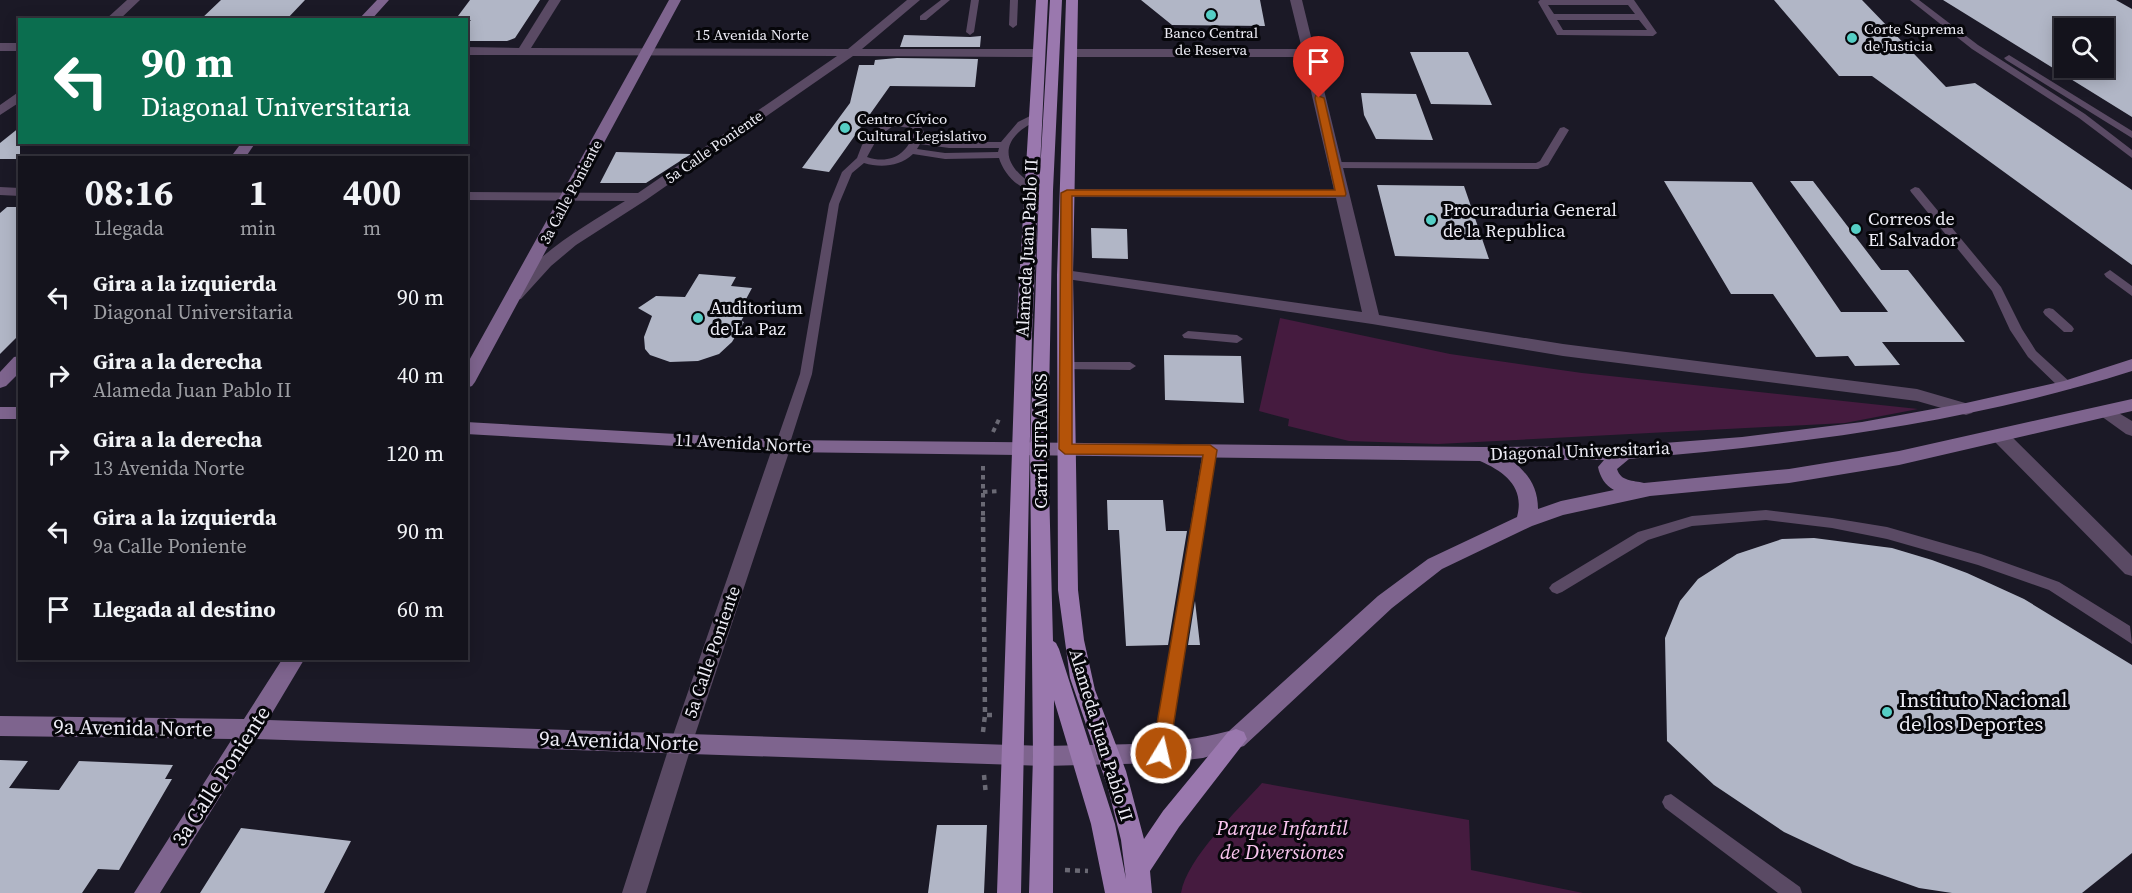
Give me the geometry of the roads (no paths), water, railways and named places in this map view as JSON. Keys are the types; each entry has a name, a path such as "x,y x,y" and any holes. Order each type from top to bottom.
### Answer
{"main road":[{"path":"366,18 382,0"},
{"name":"3a Calle Poniente","path":"468,379 516,295 675,0"},
{"name":"Alameda Juan Pablo II","path":"1009,893 1029,448 1030,188 1042,0"},
{"name":"Carril SITRAMSS","path":"1041,881 1044,756 1043,630 1029,448 1056,0"},
{"name":"Alameda Juan Pablo II","path":"1072,0 1065,275 1068,590 1073,641 1084,692 1109,756 1137,869 1140,893"},
{"path":"239,156 248,144"},
{"path":"0,382 18,363"},
{"name":"Diagonal Universitaria","path":"1029,448 1481,454 1625,453 1764,441 1862,428 1966,409 2066,386 2132,365"},
{"path":"1137,869 1171,819 1236,739 1393,595 1435,564 1525,521 1562,508 1650,489 1800,474 1899,458 2132,405"},
{"path":"0,413 18,413"},
{"name":"11 Avenida Norte","path":"468,428 782,446 1029,448"},
{"path":"1625,453 1607,467 1609,476 1616,484 1650,489"},
{"path":"1481,454 1498,461 1523,483 1529,496 1530,509 1525,521"},
{"name":"Carril SITRAMSS","path":"1043,630 1103,824 1116,883"},
{"name":"3a Calle Poniente","path":"146,893 295,660"},
{"name":"9a Avenida Norte","path":"0,726 251,729 1044,756 1161,753 1203,748 1236,739"}],"street":[{"path":"113,18 134,0"},
{"path":"522,52 555,0"},
{"name":"5a Calle Poniente","path":"516,295 546,263 571,242 641,197 851,52 915,0"},
{"path":"1296,0 1372,319"},
{"path":"0,47 18,47"},
{"name":"15 Avenida Norte","path":"468,51 1038,53"},
{"path":"1071,52 1309,52"},
{"path":"0,111 18,97"},
{"path":"0,191 18,192"},
{"path":"1067,193 1341,194"},
{"path":"468,196 641,197"},
{"path":"1065,275 1372,319 1563,350 1917,395 1966,409"},
{"path":"2107,412 2132,430"},
{"path":"2001,436 2132,568"},
{"name":"5a Calle Poniente","path":"634,893 681,744 782,446"}],"lane":[{"path":"923,18 946,0"},
{"path":"970,32 975,0"},
{"path":"1012,25 1014,0"},
{"path":"1914,0 1968,42 2082,116 2132,155"},
{"path":"1924,0 1933,4 1992,47 2132,135"},
{"path":"1630,1 1653,33 1560,33 1551,17 1542,2 1630,1"},
{"path":"1551,17 1642,17"},
{"path":"1030,188 1010,174 1004,150 1012,132 1034,117"},
{"path":"782,446 806,374 834,204 847,172 862,159 862,152 880,128 887,124 905,123 916,126 919,132 916,141 903,159 880,164 862,159"},
{"path":"1335,165 1538,166 1544,163 1564,130"},
{"path":"916,141 1004,150"},
{"path":"910,151 945,156 1004,150"},
{"path":"1915,190 1997,291 2016,330 2032,354 2066,386"},
{"path":"2110,274 2132,292"},
{"path":"2049,312 2068,329"},
{"path":"1188,335 1237,339"},
{"path":"1065,366 1130,366"},
{"path":"1161,753 1210,450"},
{"path":"1557,588 1643,536 1692,521 1766,515 1887,533 1981,560 2054,586 2125,631 2132,638"},
{"path":"1671,802 1793,893"}],"place":[{"name":"Banco Central de Reserva","path":"1211,15"},
{"name":"Corte Suprema de Justicia","path":"1852,38"},
{"name":"Centro Cívico Cultural Legislativo","path":"845,128"},
{"name":"Procuraduria General de la Republica","path":"1431,220"},
{"name":"Correos de El Salvador","path":"1856,229"},
{"name":"Auditorium de La Paz","path":"698,318"},
{"name":"Instituto Nacional de los Deportes","path":"1887,712"}],"park label":[{"name":"Parque Infantil de Diversiones","path":"1282,840"}]}
